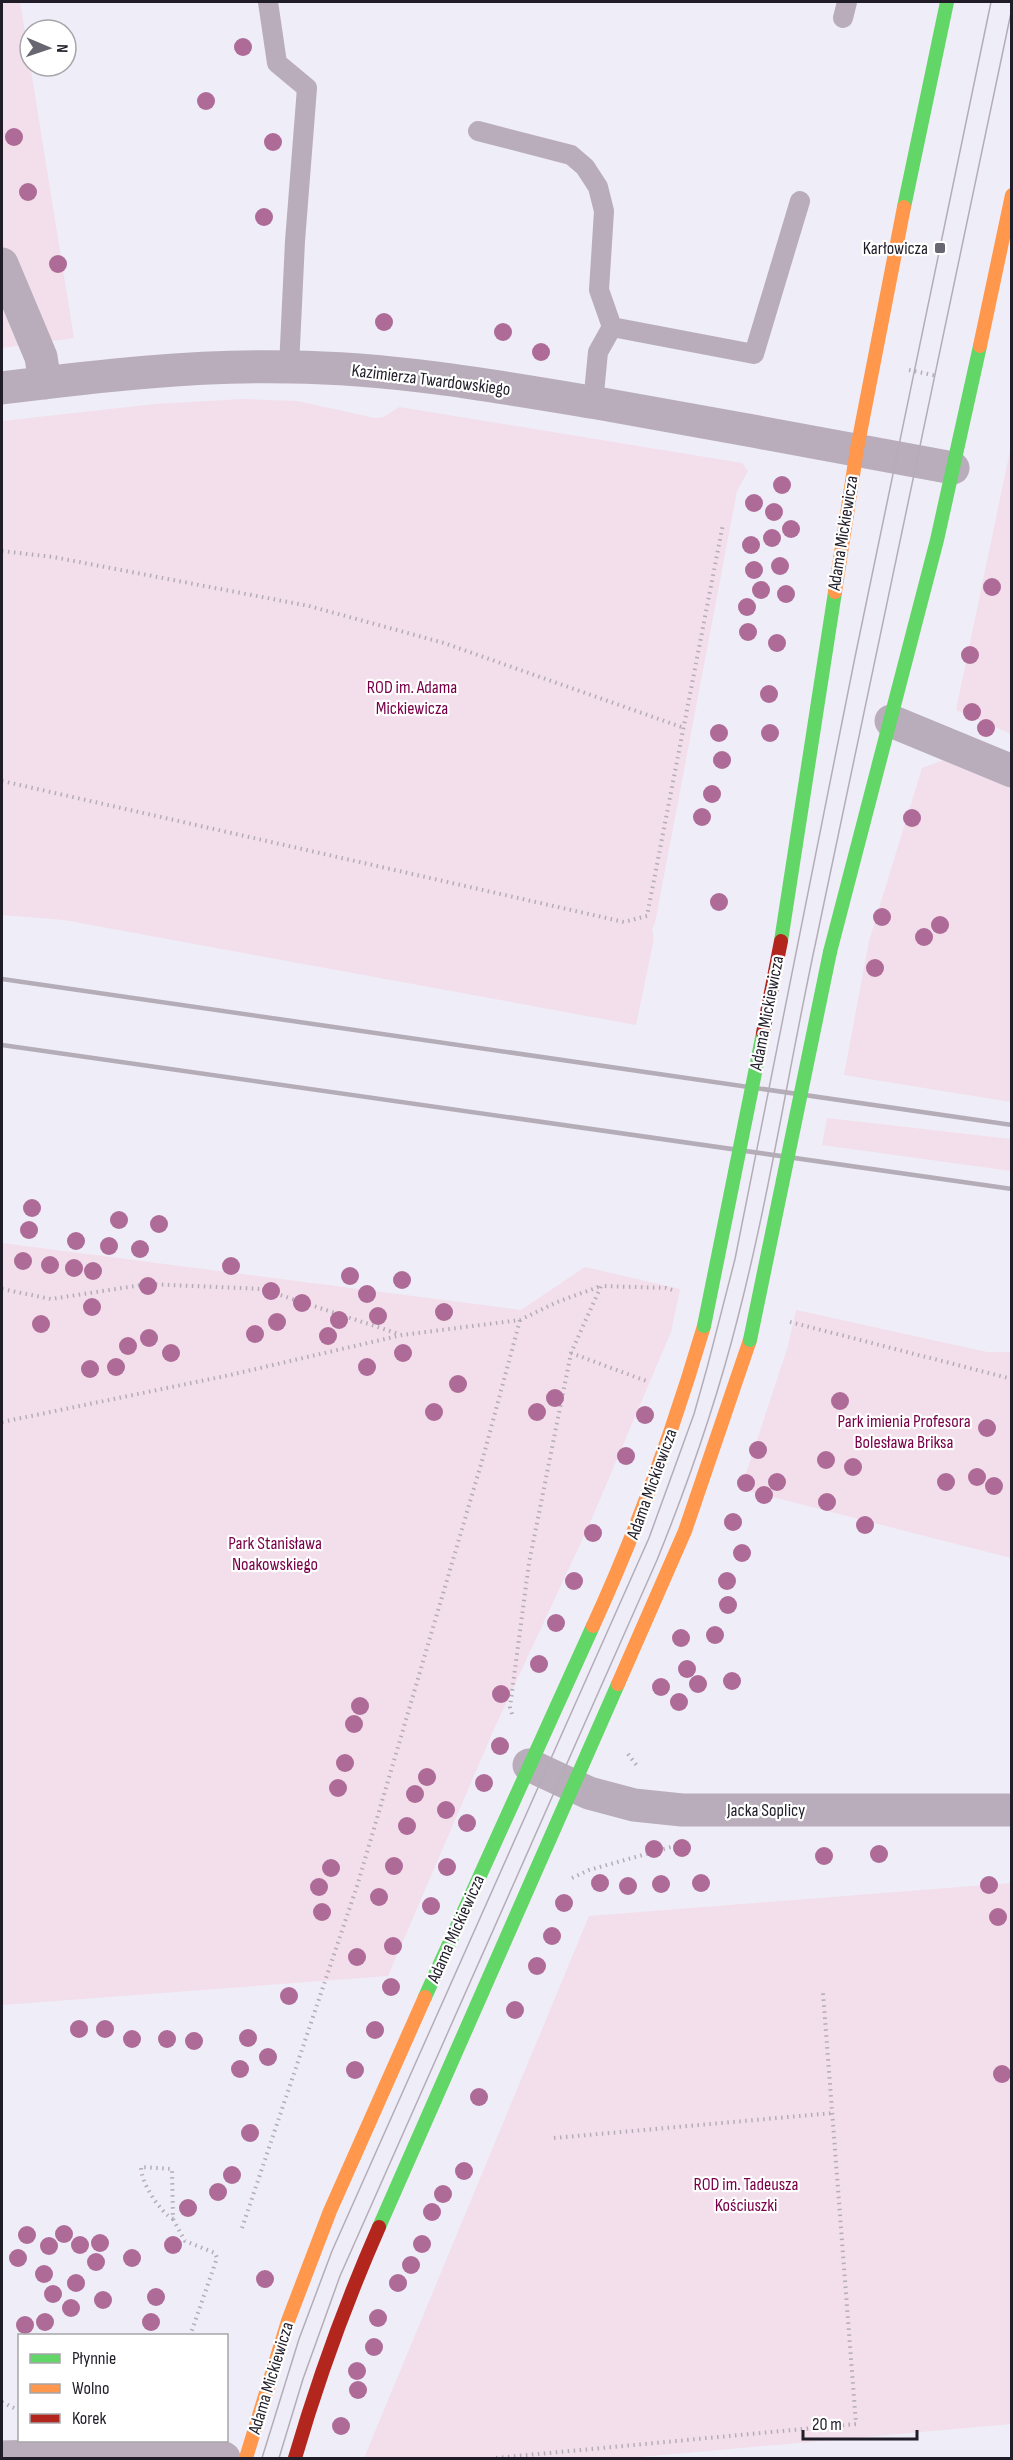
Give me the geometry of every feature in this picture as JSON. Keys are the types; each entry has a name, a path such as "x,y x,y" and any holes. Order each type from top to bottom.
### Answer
{"street":[{"name":"Adama Mickiewicza","path":"246,2458 288,2321 330,2211 644,1511 674,1426 704,1326 781,941 857,449 947,2"},
{"path":"295,2458 317,2384 354,2284 685,1531 750,1340 830,952 857,842 891,721 953,468 1011,195"},
{"path":"2,264 10,306 41,357 45,383"},
{"name":"Kazimierza Twardowskiego","path":"2,388 161,371 289,367 440,378 857,449"},
{"name":"Adama Mickiewicza","path":"857,449 953,468"},
{"path":"891,721 1011,771"},
{"name":"Jacka Soplicy","path":"529,1765 589,1793 634,1805 682,1810 1011,1810"},
{"path":"2,2457 143,2453 224,2458"}],"lane":[{"path":"268,2 277,63 307,88 295,241 289,367"},
{"path":"478,131 571,155 585,167 598,187 604,211 599,290 612,327 598,352 592,403"},
{"path":"612,327 754,354 800,201"}],"path":[{"path":"906,370 943,377"},
{"path":"2,781 624,922 647,916 723,524"},
{"path":"2,551 53,557 309,606 444,643 684,728"},
{"path":"2,1289 51,1299 148,1284 262,1289 402,1335"},
{"path":"2,1422 230,1375 402,1335 520,1320 557,1302 601,1286"},
{"path":"242,2228 361,1871 484,1454 520,1320"},
{"path":"572,1353 654,1384"},
{"path":"626,1748 629,1758 644,1773"},
{"path":"564,1882 588,1870 677,1845"},
{"path":"496,2458 856,2424 823,1993"},
{"path":"554,2138 833,2113"},
{"path":"173,2219 164,2215 141,2176 141,2167 172,2169 173,2219 185,2241 215,2253 216,2258 191,2334"},
{"path":"2,2402 18,2410"}],"green space":[{"path":"2,2 20,2 23,18 18,18 18,78 32,78 74,338 2,348"},
{"name":"ROD im. Adama Mickiewicza","path":"243,399 297,401 375,418 384,417 399,407 742,463 748,471 737,491 655,923 652,929 654,939 636,1025 64,920 2,915 2,421 155,404"},
{"path":"1011,446 1011,734 956,710"},
{"path":"944,760 1011,787 1011,1102 844,1075 869,941 922,768"},
{"path":"827,1118 1011,1139 1011,1171 822,1145"},
{"name":"Park Stanisława Noakowskiego","path":"2,1243 521,1310 585,1267 680,1289 671,1332 589,1525 495,1727 388,1976 2,2005"},
{"name":"Park imienia Profesora Bolesława Briksa","path":"796,1310 987,1352 1011,1352 1011,1558 741,1489 788,1346"},
{"name":"ROD im. Tadeusza Kościuszki","path":"1011,1883 1011,2424 629,2458 364,2458 589,1916"}],"tram line":[{"path":"262,2458 299,2339 332,2251 649,1538 694,1414 735,1259 855,657 991,2"},
{"path":"279,2458 303,2379 340,2276 657,1560 712,1410 738,1317 760,1224 806,988 1012,8"}],"railway":[{"path":"2,979 1012,1125"},
{"path":"2,1045 1012,1189"}],"traffic: fast":[{"path":"904,207 947,2"},
{"path":"830,952 937,540 980,346"},
{"path":"781,941 835,592"},
{"path":"750,1340 830,952"},
{"path":"704,1326 763,1033"},
{"path":"425,1997 593,1626"},
{"path":"379,2227 618,1684"}],"traffic: slow":[{"path":"980,346 1012,195"},
{"path":"835,592 857,449 904,207"},
{"path":"593,1626 654,1478 704,1326"},
{"path":"618,1684 685,1531 750,1340"},
{"path":"246,2458 288,2321 330,2211 425,1997"}],"traffic: jam":[{"path":"763,1033 781,941"},
{"path":"295,2458 333,2341 379,2227"}],"place":[{"name":"Karłowicza","path":"940,248"}]}
